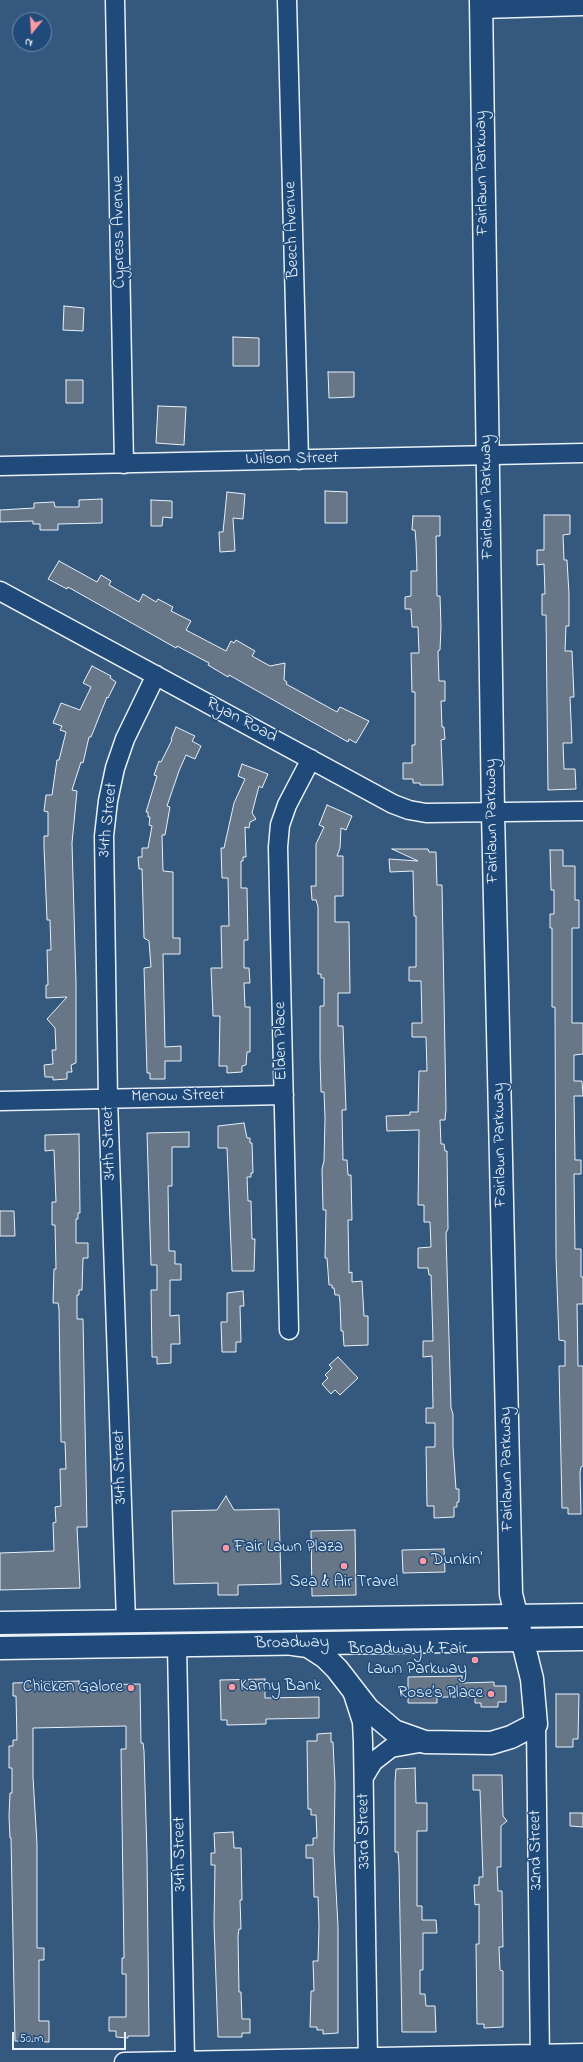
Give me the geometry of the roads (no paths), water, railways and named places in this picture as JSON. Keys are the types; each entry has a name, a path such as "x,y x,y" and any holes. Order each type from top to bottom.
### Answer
{"street":[{"name":"Cypress Avenue","path":"115,0 124,464"},
{"name":"Beech Avenue","path":"287,0 299,460"},
{"path":"481,4 583,6"},
{"name":"Fairlawn Parkway","path":"481,4 493,813 511,1594 521,1640"},
{"name":"Wilson Street","path":"0,466 583,453"},
{"name":"Ryan Road","path":"0,591 393,804 409,810 426,813 493,813 583,810"},
{"name":"34th Street","path":"126,1621 108,1099 104,836 108,801 115,768 125,740 156,675"},
{"name":"Elden Place","path":"289,1330 278,847 280,825 287,805 311,759"},
{"name":"Menow Street","path":"0,1101 284,1095"},
{"name":"Broadway","path":"0,1623 583,1614"},
{"name":"Broadway","path":"0,1648 583,1639"},
{"name":"32nd Street","path":"521,1640 532,1679 536,1724 540,2058"},
{"name":"33rd Street","path":"283,1644 308,1646 325,1657 348,1684 357,1702 362,1722 368,2060"},
{"name":"34th Street","path":"178,1645 185,2061"},
{"path":"348,1684 368,1709 394,1731 424,1742"},
{"path":"364,1777 373,1762 391,1748 424,1742 491,1743 511,1737 536,1724"},
{"path":"124,2062 540,2058 583,2053"}],"place":[{"name":"Fair Lawn Plaza","path":"226,1548"},
{"name":"Dunkin'","path":"423,1561"},
{"name":"Sea & Air Travel","path":"344,1566"},
{"name":"Broadway & Fair Lawn Parkway","path":"475,1660"},
{"name":"Karny Bank","path":"232,1687"},
{"name":"Chicken Galore","path":"131,1688"},
{"name":"Rose’s Place","path":"491,1694"}]}
